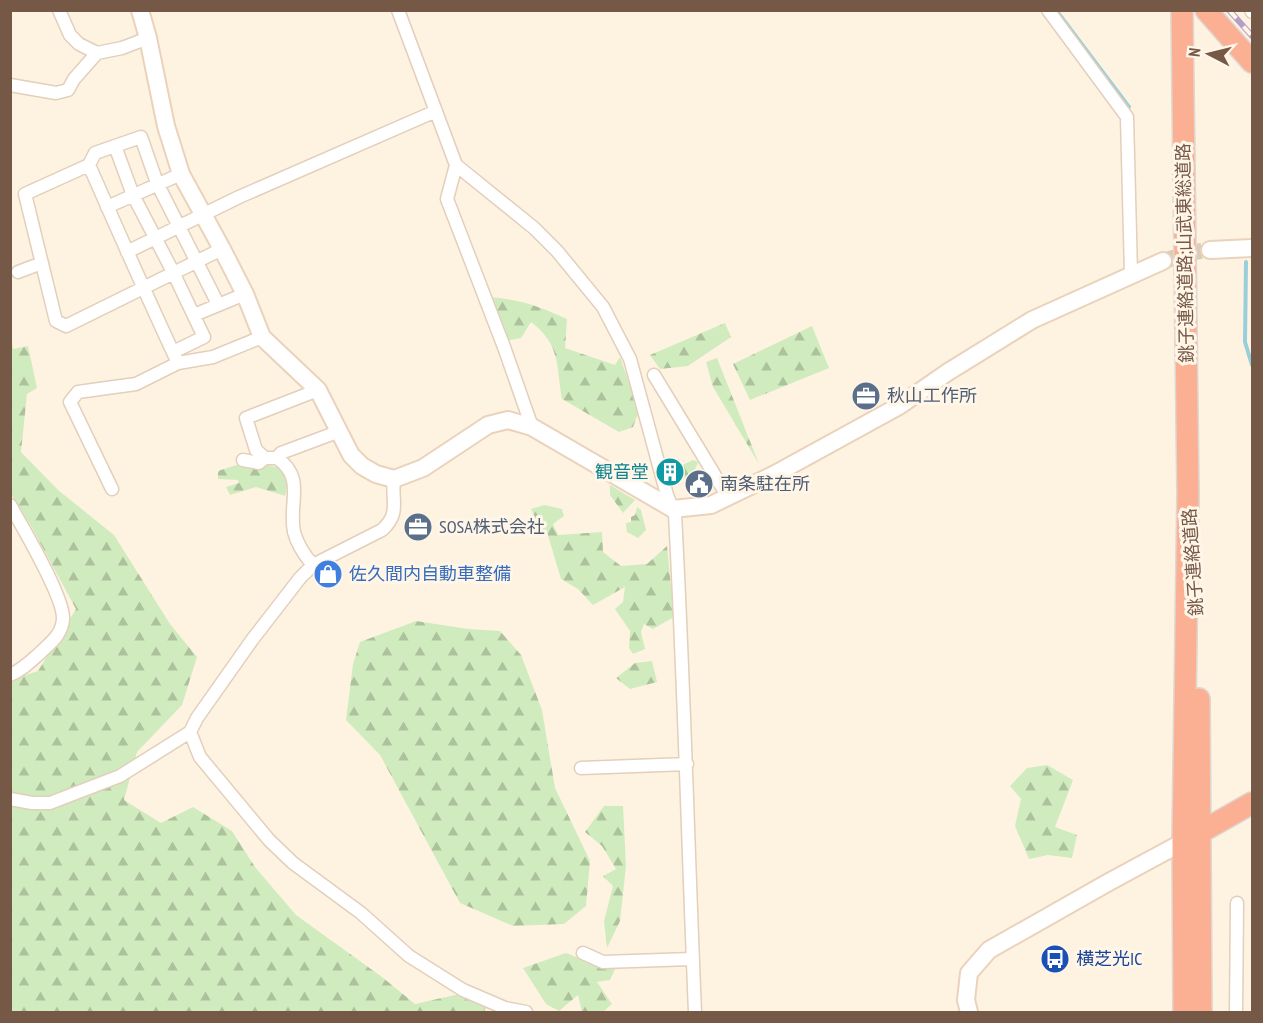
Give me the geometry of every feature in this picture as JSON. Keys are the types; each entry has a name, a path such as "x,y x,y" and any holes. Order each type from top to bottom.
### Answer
{"highway":[{"path":"1206,10 1252,62"},
{"name":"銚子連絡道路;山武東総道路","path":"1182,19 1188,495"},
{"name":"銚子連絡道路","path":"1188,495 1192,837"},
{"path":"1192,837 1252,803"},
{"path":"1184,1012 1192,837"},
{"path":"1192,837 1202,1012"}],"street":[{"path":"59,10 70,35 80,44 97,53"},
{"path":"398,10 456,165 534,228 557,251 603,307 630,359 667,495 675,515 687,764 691,959 695,1012"},
{"path":"1048,10 1127,117 1131,274"},
{"path":"141,11 166,126 181,174 204,213 245,294 262,337 318,390 351,455 362,466 376,474 394,478 423,468 488,425 508,420 532,427 673,509 711,505 899,406 948,372 1032,320 1163,261"},
{"path":"10,85 56,93 68,90 74,79 97,53 122,48 148,38"},
{"path":"127,252 179,228 204,213 436,111"},
{"path":"218,304 196,261 179,228 157,183 141,137 95,153 89,165 25,194 56,321 66,326 173,272 196,261 222,249"},
{"path":"112,489 70,402 78,392 136,384 204,337 133,195 115,146"},
{"path":"89,165 175,357"},
{"path":"456,165 447,199 532,427"},
{"path":"107,207 181,174"},
{"path":"1210,250 1252,248"},
{"path":"18,272 42,263"},
{"path":"194,315 245,294"},
{"path":"175,357 213,357 262,337"},
{"path":"654,375 728,497"},
{"path":"313,565 294,532 293,476 288,466 260,455 256,450 246,418 318,390"},
{"path":"83,433 87,412"},
{"path":"243,460 259,463 340,431"},
{"path":"10,799 50,803 120,776 190,732 197,718 252,640 313,565 382,530 390,522 395,507 392,492 394,478"},
{"path":"10,505 62,607 63,620 58,635 21,670 10,675"},
{"path":"190,732 200,757 269,840 293,863 361,913 409,956 463,990 505,1008 525,1012"},
{"path":"580,768 687,764"},
{"path":"969,1012 966,1000 969,973 989,950 1192,837"},
{"path":"1236,1012 1237,903"},
{"path":"583,953 603,962 691,959"}],"green space":[{"path":"488,297 528,304 567,319 565,348 615,365 620,357 639,411 633,427 619,432 562,399 556,356 548,339 531,322 521,338 505,341"},
{"path":"725,323 731,337 688,366 660,369 650,355"},
{"path":"812,326 829,368 750,400 733,364"},
{"path":"11,336 13,349 28,346 37,388 27,394 21,452 58,490 114,535 170,624 197,657 182,705 137,752 124,800 161,823 193,807 232,831 255,867 296,915 382,977 415,1004 464,993 486,1007 484,1012 11,1012 10,680 38,671 76,609 11,494"},
{"path":"717,358 759,464 713,387 706,362"},
{"path":"693,460 698,462 690,475 676,480 664,480 662,467 673,461 680,466"},
{"path":"262,464 281,468 288,482 285,496 256,487 230,495 226,487 239,483 238,480 218,479 218,471 236,465 256,468"},
{"path":"610,485 635,500 623,513 610,495"},
{"path":"544,505 562,509 564,516 553,524 558,535 602,532 603,552 621,566 647,564 667,546 674,617 653,629 644,624 641,632 645,649 633,654 629,648 630,631 615,609 623,602 625,587 593,605 578,589 561,579 547,532 540,529 531,509"},
{"path":"637,507 641,510 646,530 638,538 627,532 626,523 631,522 631,517 635,515"},
{"path":"416,621 500,631 521,655 542,710 555,788 590,861 586,906 564,924 513,926 460,903 380,755 346,720 353,664 360,642"},
{"path":"652,661 657,682 630,689 616,678 635,663"},
{"path":"1047,765 1073,780 1055,827 1077,835 1072,858 1048,855 1029,859 1015,826 1021,799 1010,786 1027,768"},
{"path":"604,806 623,806 626,866 620,921 607,948 604,921 613,886 603,876 616,869 602,846 585,832"},
{"path":"566,953 584,960 616,967 610,980 597,982 612,1004 603,1012 582,1012 578,995 559,1011 546,1004 523,968"}],"waterway":[{"path":"1056,10 1129,107"},
{"path":"1246,262 1245,342 1252,365"}],"tunnel":[{"path":"1163,261 1210,250"}],"railway":[{"path":"1229,10 1252,36"}],"place":[{"name":"秋山工作所","path":"866,396"},
{"name":"観音堂","path":"670,472"},
{"name":"南条駐在所","path":"699,484"},
{"name":"SOSA株式会社","path":"418,527"},
{"name":"佐久間内自動車整備","path":"328,574"},
{"name":"横芝光IC","path":"1055,959"}]}
